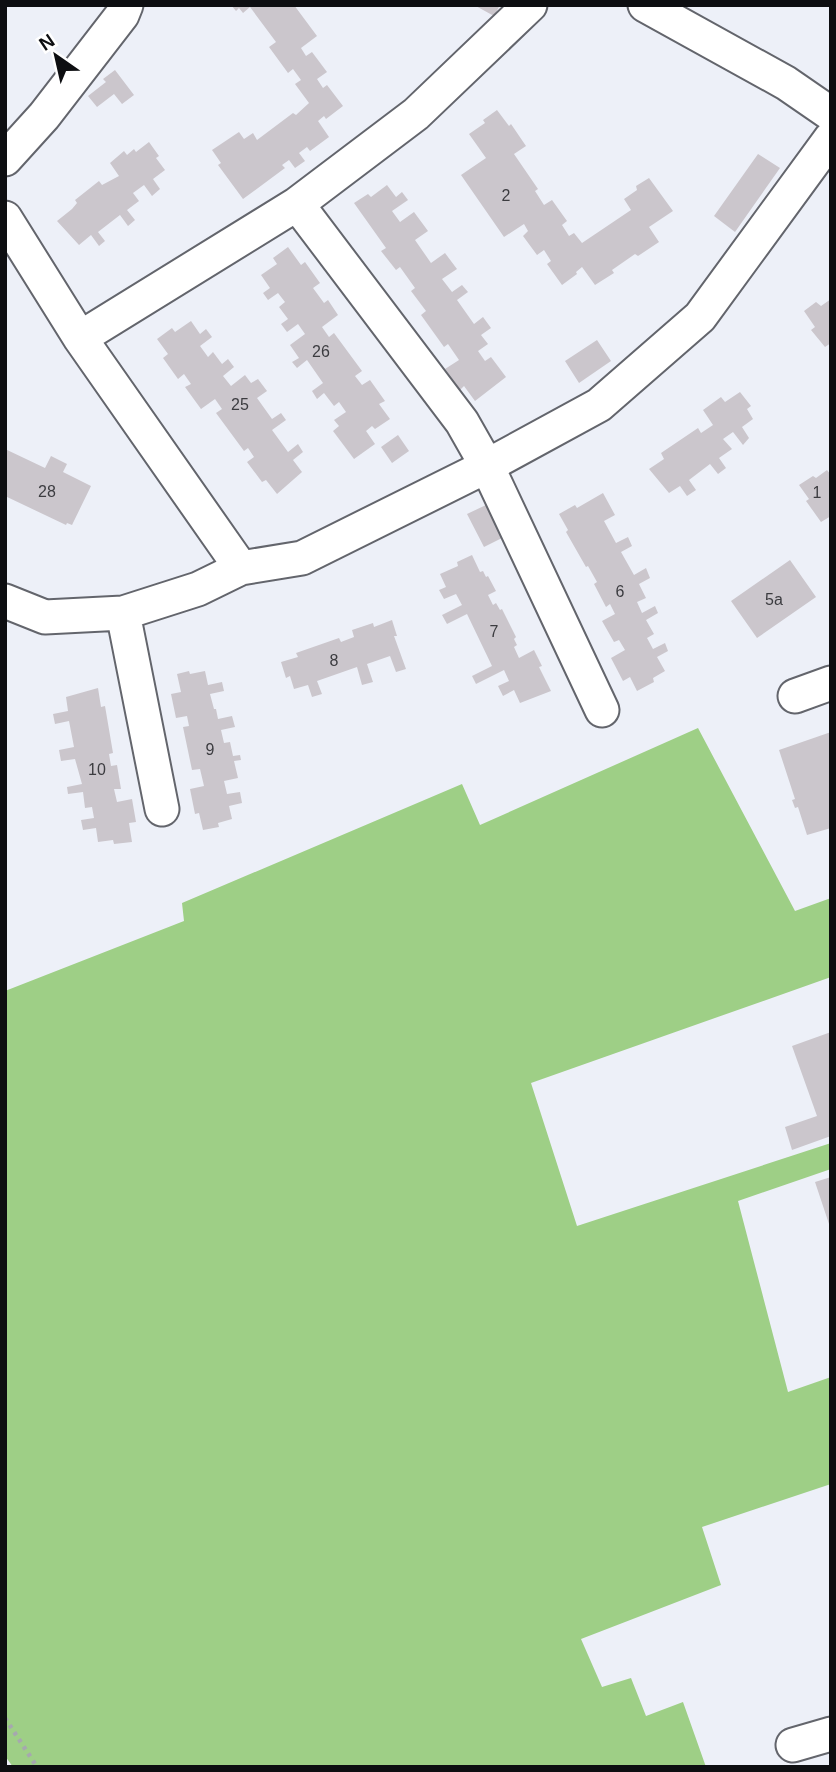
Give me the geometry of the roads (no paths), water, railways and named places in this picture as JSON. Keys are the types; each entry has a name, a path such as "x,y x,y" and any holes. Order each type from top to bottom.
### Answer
{"street":[{"path":"5,159 44,116 122,15 126,5"},
{"path":"80,338 297,204 416,114 530,5"},
{"path":"645,5 786,83 831,114"},
{"path":"5,601 45,617 123,613 198,589 241,568 302,558 487,466 599,405 700,317 831,138"},
{"path":"297,204 462,422 487,466 603,710"},
{"path":"5,218 80,338 241,568"},
{"path":"123,613 162,809"},
{"path":"795,696 831,683"},
{"path":"793,1745 831,1734"}]}
